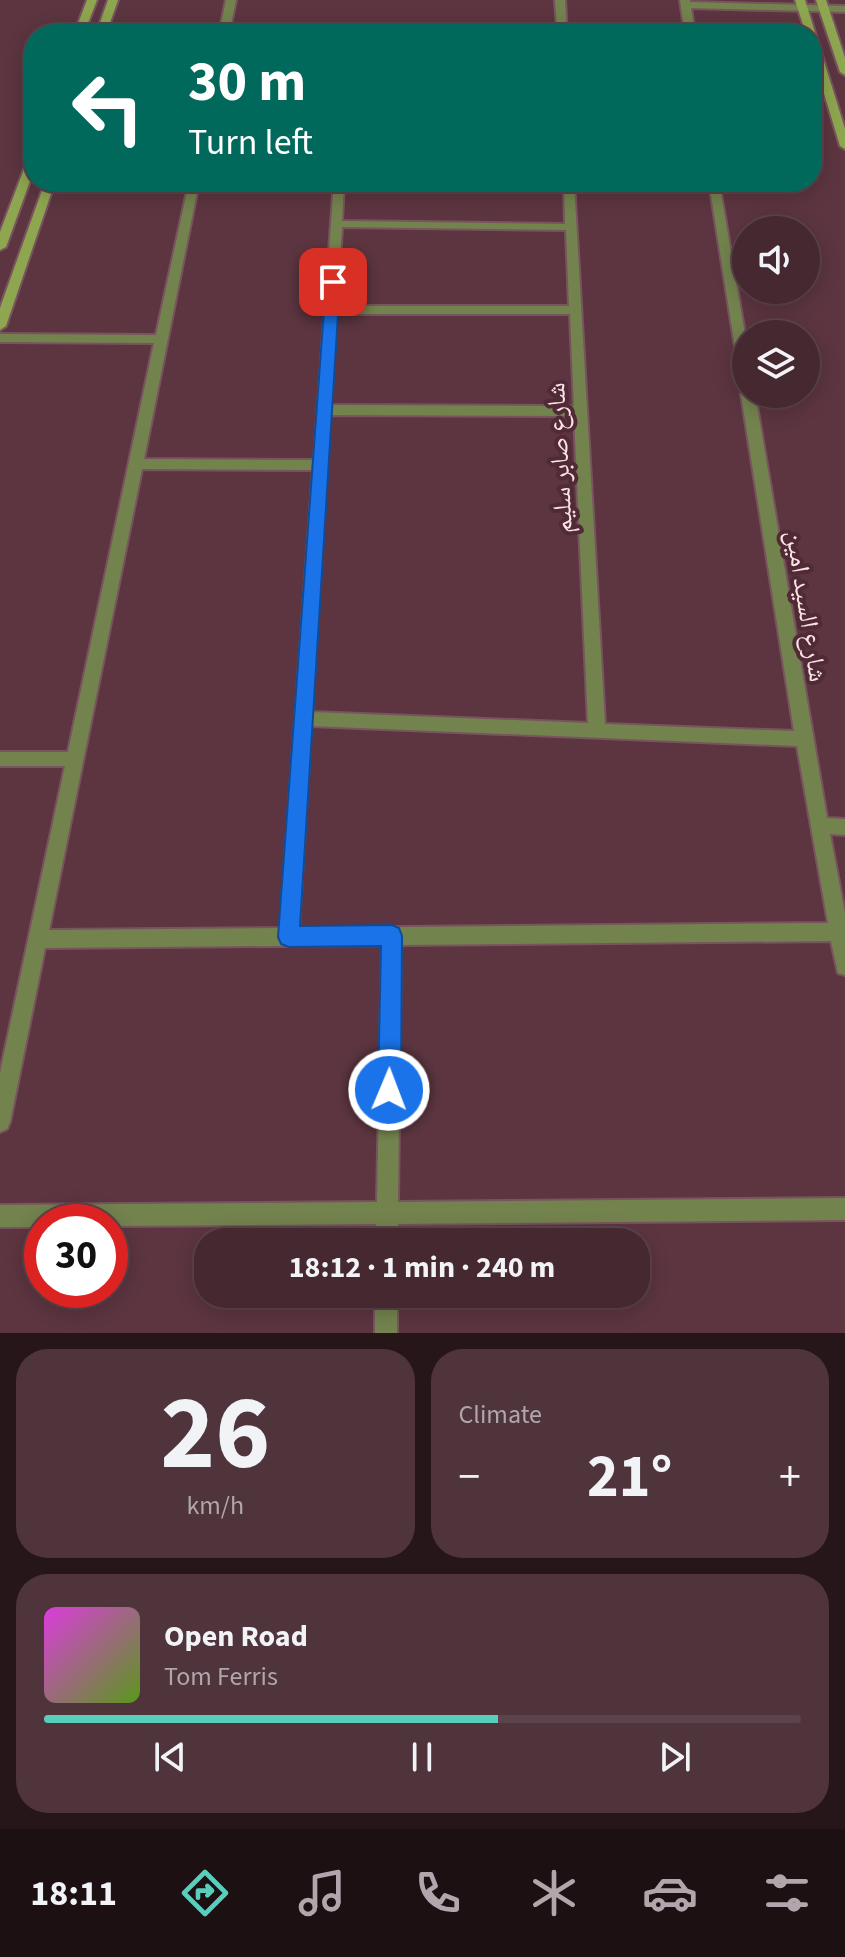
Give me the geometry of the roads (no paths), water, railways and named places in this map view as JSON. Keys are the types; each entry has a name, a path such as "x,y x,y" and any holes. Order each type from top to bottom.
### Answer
{"street":[{"path":"83,24 92,0"},
{"path":"105,24 113,0"},
{"path":"226,24 231,0"},
{"path":"560,0 562,24"},
{"path":"688,24 685,2 823,4 845,9"},
{"path":"802,4 808,24"},
{"path":"823,4 844,64"},
{"path":"822,72 845,146"},
{"path":"0,247 24,183"},
{"path":"0,326 47,192"},
{"path":"0,1122 192,192"},
{"path":"289,937 339,192"},
{"name":"شارع صابر سليم","path":"569,192 597,731"},
{"path":"716,192 736,320"},
{"path":"337,224 571,227"},
{"path":"331,310 575,310"},
{"path":"0,338 161,339"},
{"name":"شارع السيد امين","path":"750,408 804,739 845,966"},
{"path":"324,410 581,411"},
{"path":"135,464 321,465"},
{"path":"304,719 804,739"},
{"path":"0,759 74,759"},
{"path":"821,826 845,827"},
{"path":"38,939 839,932"},
{"path":"387,1228 392,936"},
{"path":"0,1216 845,1209"},
{"path":"386,1308 386,1333"}]}
